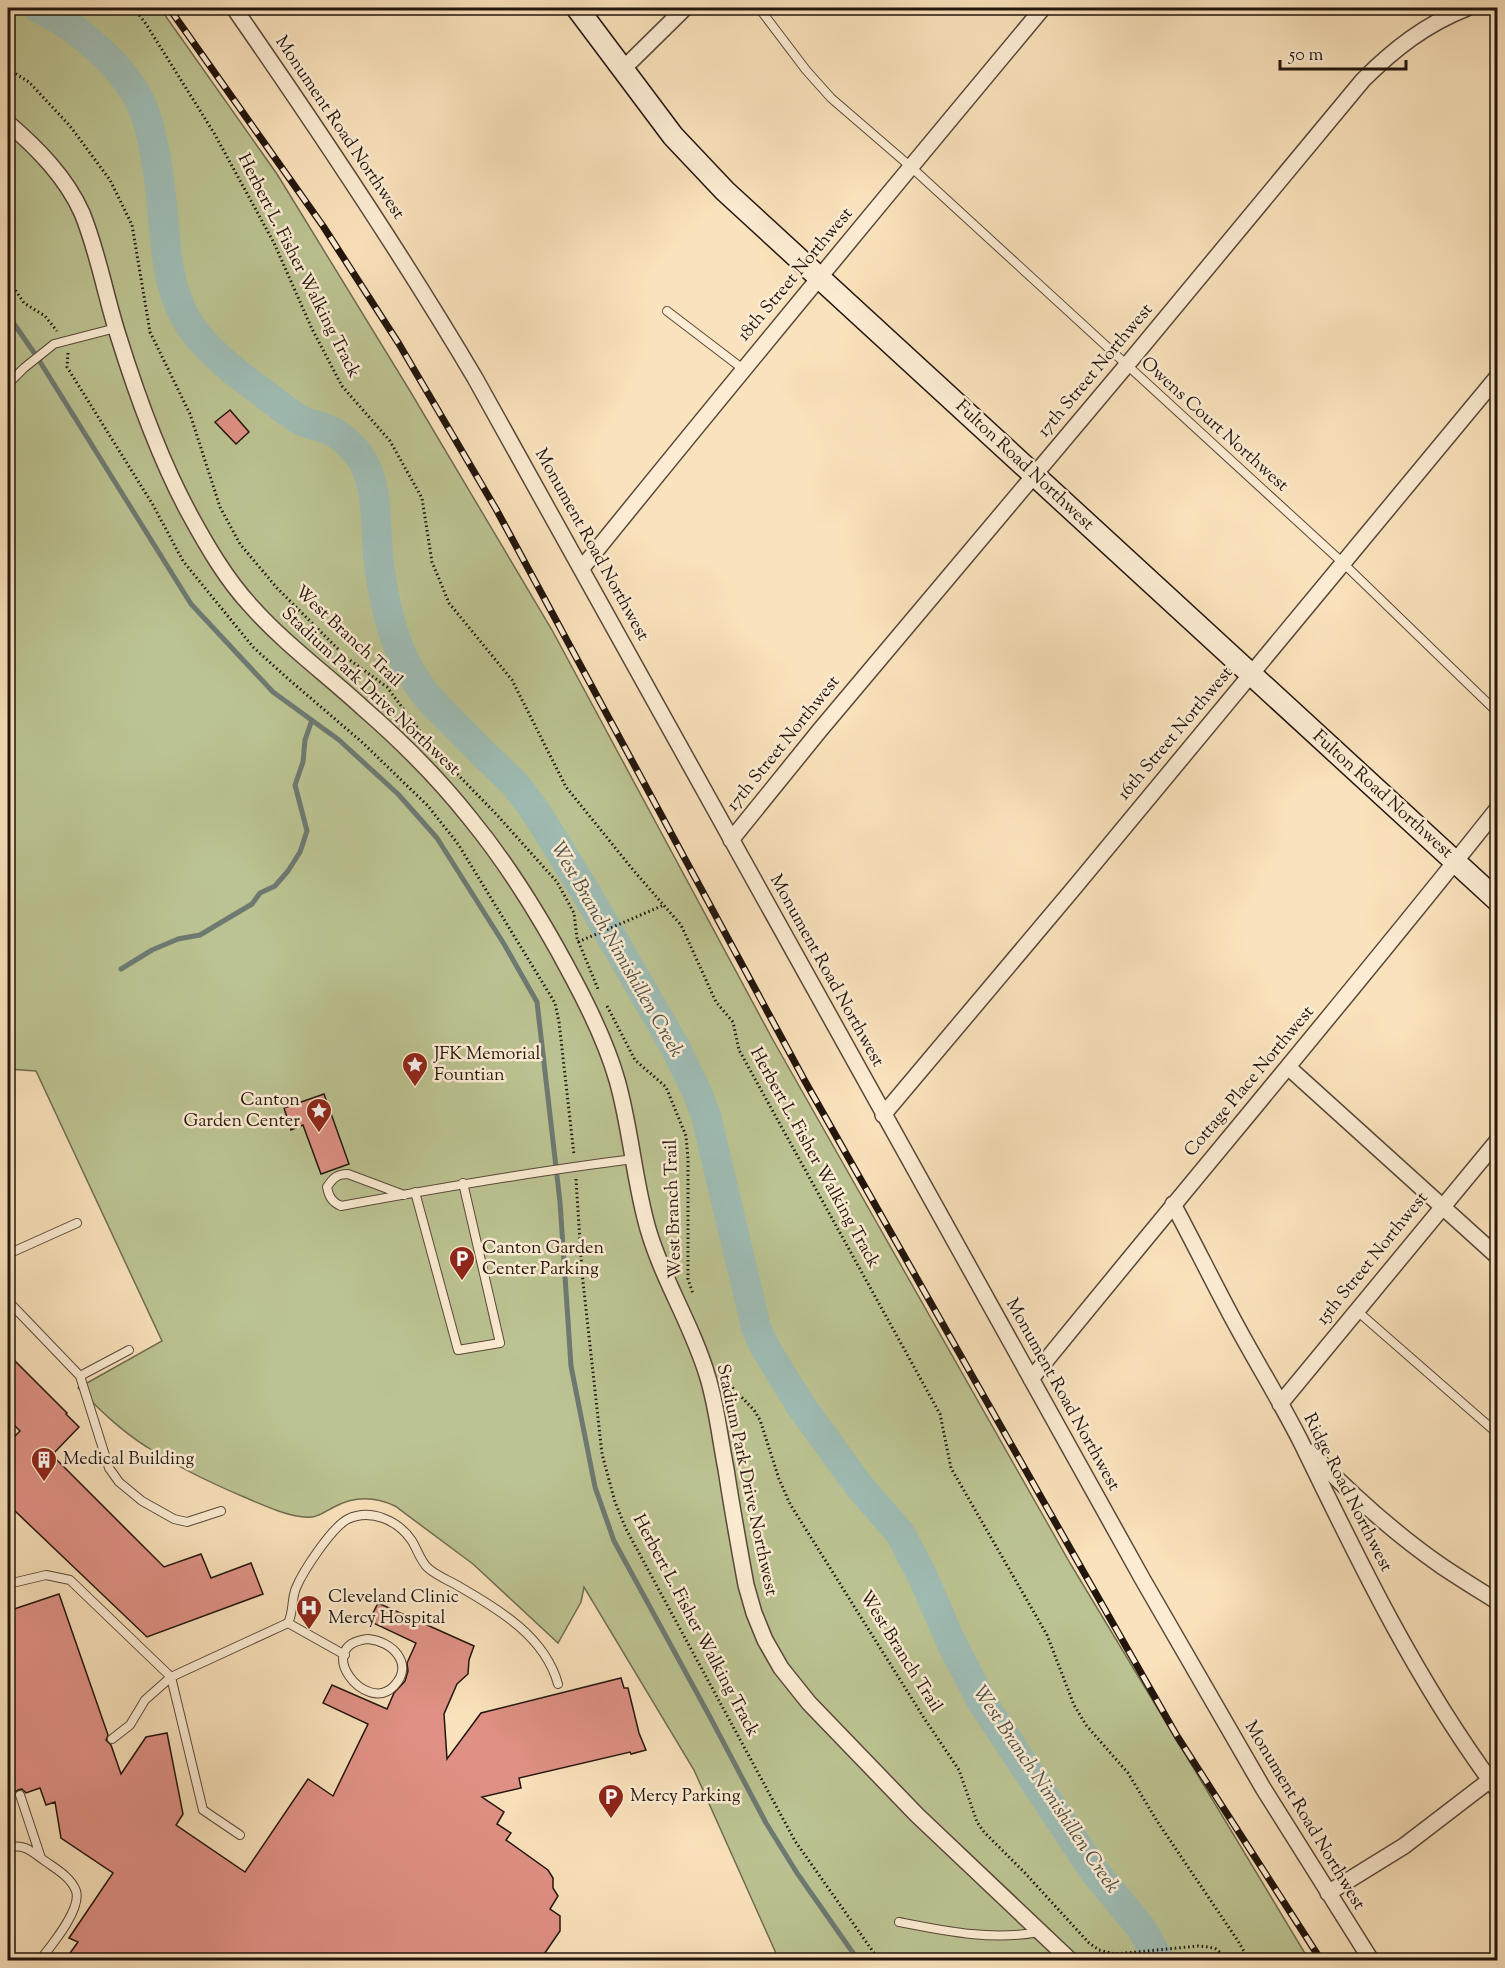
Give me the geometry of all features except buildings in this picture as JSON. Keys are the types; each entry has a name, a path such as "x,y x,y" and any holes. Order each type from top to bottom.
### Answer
{"main road":[{"name":"Fulton Road Northwest","path":"577,8 622,70 698,165 1497,901"}],"street":[{"name":"Monument Road Northwest","path":"234,8 355,187 429,301 475,378 883,1115 1230,1733 1371,1960"},
{"path":"622,70 685,8"},
{"name":"18th Street Northwest","path":"582,568 743,369 1043,8"},
{"name":"17th Street Northwest","path":"731,840 820,730 1363,80 1386,57 1415,35 1444,17 1467,8"},
{"name":"Stadium Park Drive Northwest","path":"8,123 46,159 63,181 81,211 141,406 163,459 190,514 235,588 279,635 363,707 446,790 483,835 533,904 587,1005 609,1054 618,1083 646,1223 657,1257 701,1356 708,1378 746,1585 765,1640 782,1668 809,1704 845,1743 917,1815 1070,1960"},
{"name":"16th Street Northwest","path":"883,1115 1251,675 1497,376"},
{"name":"Cottage Place Northwest","path":"1031,1379 1288,1067 1497,808"},
{"path":"1288,1067 1497,1257"},
{"name":"15th Street Northwest","path":"1280,1404 1497,1140"},
{"name":"Ridge Road Northwest","path":"1173,1204 1301,1443 1405,1647 1436,1702 1495,1781"},
{"path":"1301,1443 1339,1481 1401,1536 1497,1602"},
{"path":"1328,1893 1404,1845 1495,1781"}],"lane":[{"name":"Owens Court Northwest","path":"759,8 806,70 831,98 910,167 1343,563 1497,713"},
{"path":"666,310 743,369"},
{"path":"8,384 54,344 116,328"},
{"path":"404,1194 348,1174 339,1174 327,1187 334,1203 341,1206 463,1183 634,1159"},
{"path":"415,1192 458,1350 500,1343 463,1183"},
{"path":"8,1254 77,1223"},
{"path":"8,1300 81,1376 109,1468 119,1482 142,1501 174,1520 188,1522 221,1511"},
{"path":"1356,1310 1497,1434"},
{"path":"81,1376 129,1350"},
{"path":"112,1740 130,1725 145,1700 171,1677 288,1623 292,1615 297,1585 328,1536 348,1519 363,1515 377,1516 394,1524 412,1541 427,1568 478,1597 527,1633 550,1661 558,1684"},
{"path":"8,1584 46,1575 70,1580 171,1677 203,1810 240,1835"},
{"path":"288,1623 345,1655"},
{"path":"368,1639 384,1643 394,1649 400,1658 402,1670 398,1681 385,1691 374,1692 364,1689 347,1676 343,1665 345,1655 349,1645 358,1641 368,1639"},
{"path":"20,1795 40,1858"},
{"path":"8,1848 21,1846 68,1879 75,1888 77,1902 72,1913 40,1960"},
{"path":"899,1922 958,1934 1023,1935 1039,1932"}],"path":[{"name":"Herbert L. Fisher Walking Track","path":"134,8 214,133 269,233 312,329 342,386 390,441 422,498 432,562 449,603 512,680 566,787 681,926 716,1002 733,1022 739,1050 936,1405 951,1467 1047,1635 1074,1706 1086,1725 1128,1773 1156,1821 1249,1960"},
{"name":"West Branch Trail","path":"8,69 29,81 70,126 110,180 132,225 150,332 190,414 220,507 240,544 277,588 347,658 387,687 434,750 557,882 574,913 578,942 599,991"},
{"name":"Herbert L. Fisher Walking Track","path":"8,279 24,303 45,316 63,342 68,352 67,367 153,505 183,561 253,646 363,743 428,806 458,844 555,1003 560,1022 582,1273 602,1454 615,1502 626,1529 795,1841 879,1960"},
{"path":"578,942 664,905"},
{"name":"West Branch Trail","path":"604,1001 635,1060 666,1087 686,1136 688,1279 694,1299"},
{"name":"West Branch Trail","path":"720,1362 729,1384 754,1410 760,1420 779,1479 790,1504 959,1770 977,1822 984,1832 1089,1943 1099,1950 1107,1953 1133,1953 1198,1946 1215,1949 1229,1960"}],"green space":[{"path":"8,8 160,8 277,174 410,391 552,630 773,1040 1070,1563 1309,1960 779,1960 694,1770 584,1587 581,1602 558,1643 473,1564 395,1506 379,1500 357,1499 342,1503 316,1516 308,1517 274,1509 232,1492 158,1454 119,1427 78,1388 162,1341 36,1071 8,1069"}],"waterway":[{"name":"West Branch Nimishillen Creek","path":"38,8 68,25 98,49 124,77 142,106 150,129 155,155 171,278 174,292 186,319 213,352 247,381 302,421 338,435 359,455 366,467 374,494 379,564 384,594 401,653 419,685 433,702 515,784 534,809 588,896 675,1047 706,1116 756,1327 763,1344 801,1406 859,1486 900,1533 982,1702 1094,1871 1142,1929 1159,1960"},
{"path":"8,315 37,357 191,604 273,692 339,740 398,794 437,838 504,944 537,1002 560,1202 571,1366 595,1487 614,1541 766,1823 797,1873 858,1960"},
{"path":"121,969 152,950 178,939 200,935 252,904 260,893 275,886 288,871 300,852 307,831 295,785 303,762 305,740 312,720"}],"railway":[{"path":"169,8 323,226 399,344 496,509 806,1083 1177,1736 1321,1960"}],"place":[{"name":"JFK Memorial Fountian","path":"415,1088"},
{"name":"Canton Garden Center","path":"319,1134"},
{"name":"Canton Garden Center Parking","path":"462,1282"},
{"name":"Medical Building","path":"44,1483"},
{"name":"Cleveland Clinic Mercy Hospital","path":"309,1631"},
{"name":"Mercy Parking","path":"611,1820"}]}
